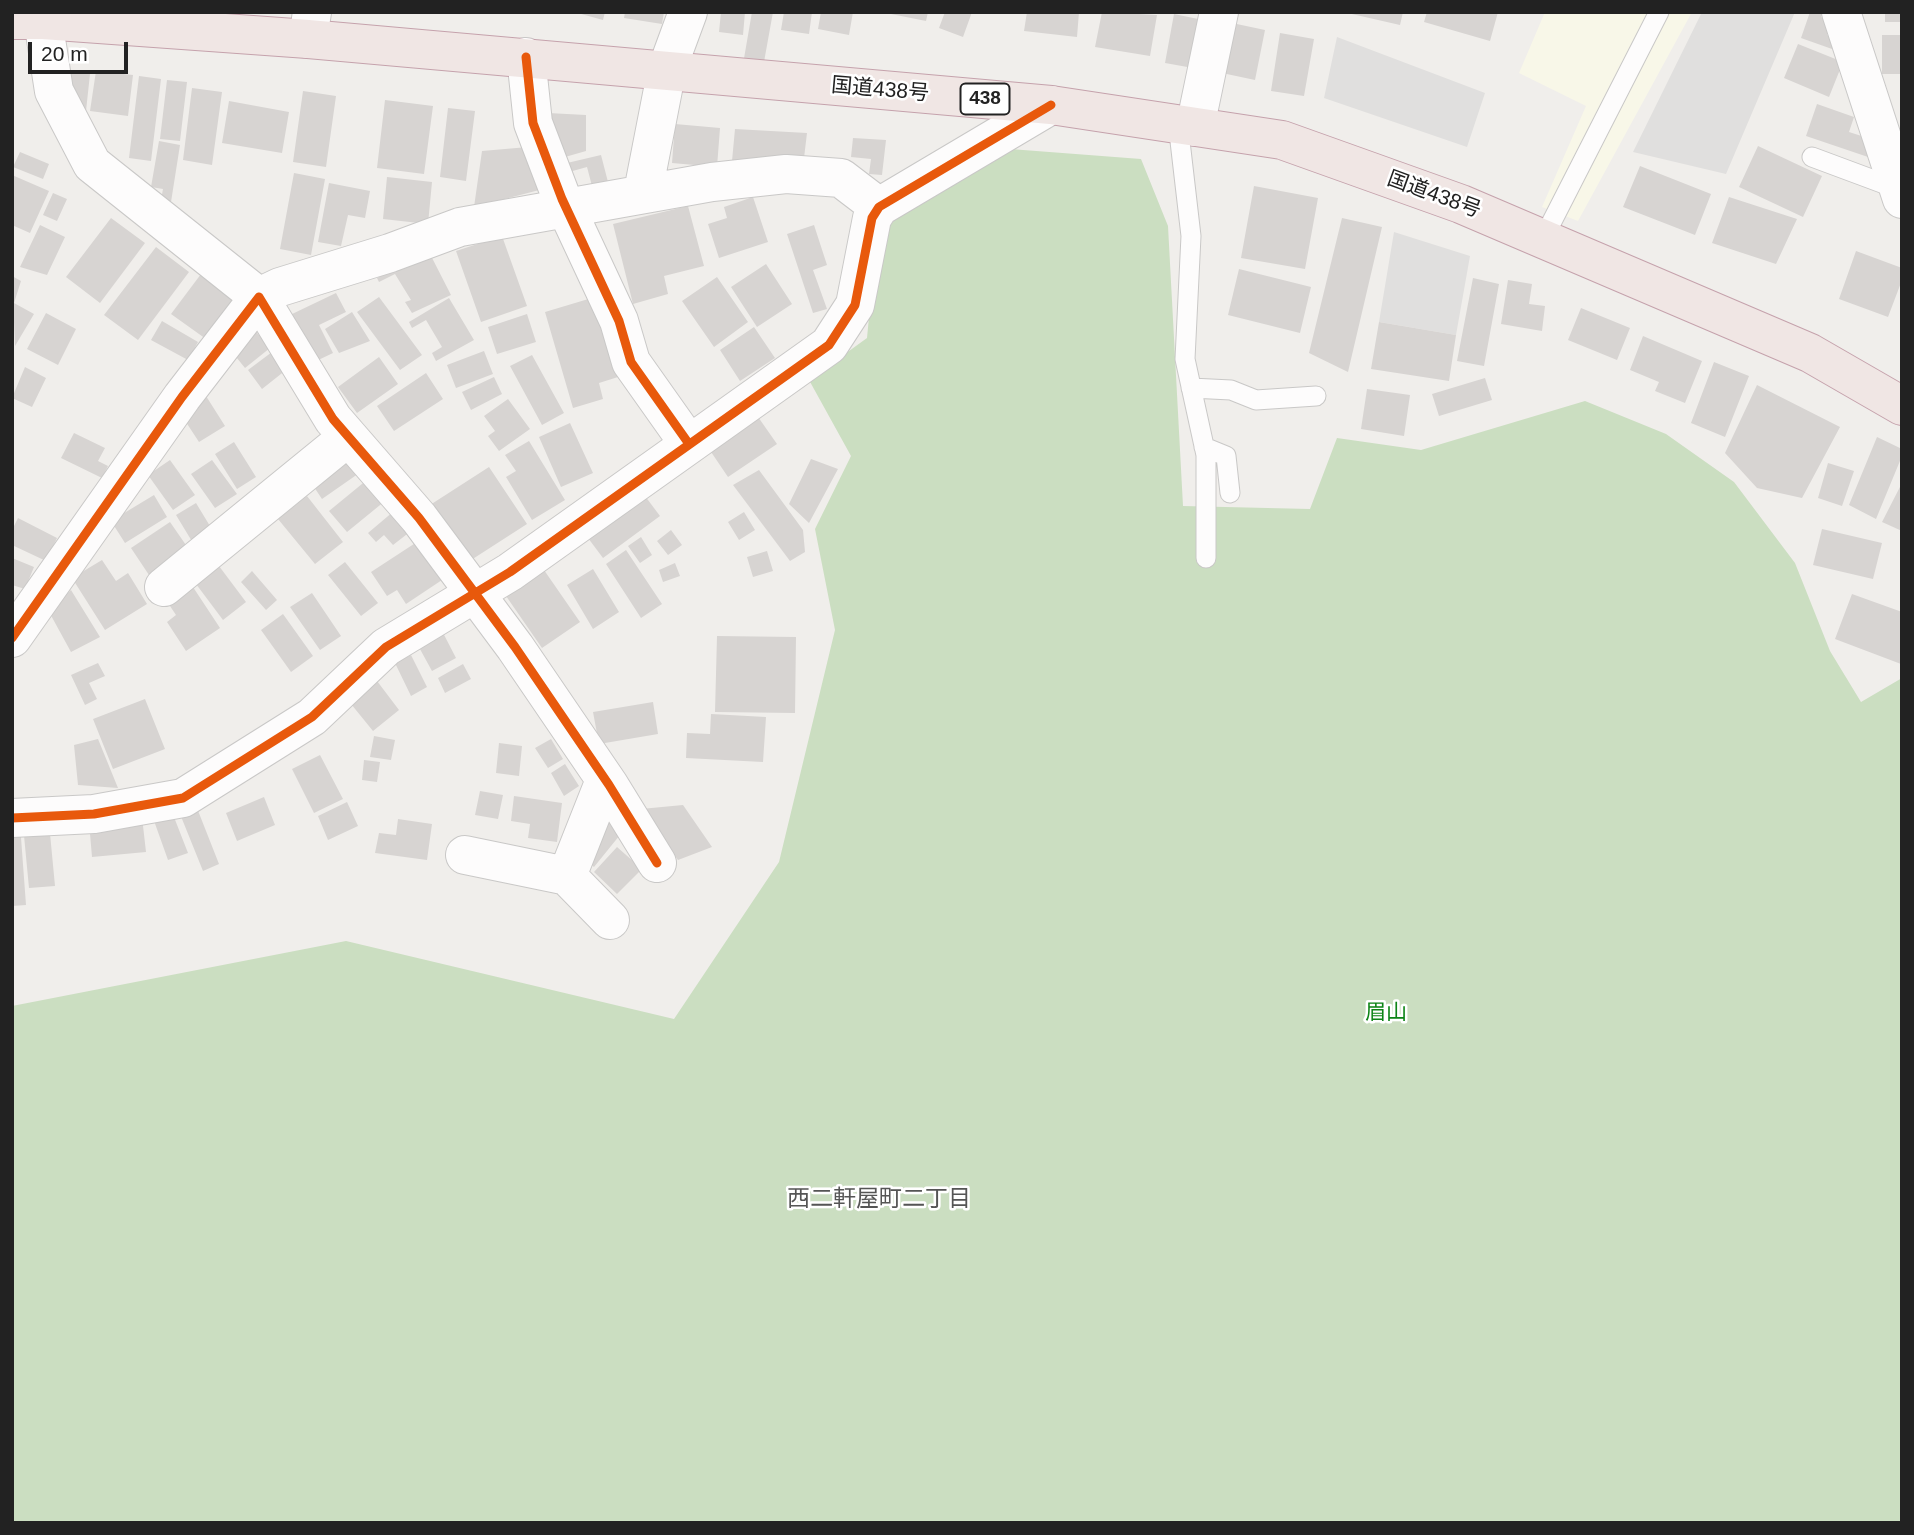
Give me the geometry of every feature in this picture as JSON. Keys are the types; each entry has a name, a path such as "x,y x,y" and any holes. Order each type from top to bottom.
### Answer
{"highway":[{"name":"国道438号","path":"27,20 310,25 526,57 1051,105 1282,141 1461,204 1810,353 1902,406"}],"street":[{"path":"643,192 667,69 688,12"},
{"path":"1187,126 1220,12"},
{"path":"1840,12 1898,172"},
{"path":"27,20 54,91 92,164 259,297 333,419 419,518 473,594 516,647 657,863"},
{"path":"526,57 533,123 565,208 619,321 632,362 689,444"},
{"path":"12,818 94,814 183,798 312,717 386,647 510,572 829,345 855,305 872,218 879,207 1051,105"},
{"path":"12,638 182,397 259,297 279,287 390,253 460,227 489,224 643,192 786,174 841,178 879,207"},
{"path":"164,587 348,436"},
{"path":"567,876 605,780"},
{"path":"465,855 567,876 610,920"}],"lane":[{"path":"1543,239 1659,12"},
{"path":"1187,126 1191,236 1185,359 1204,447 1208,498 1206,558"},
{"path":"1812,157 1898,172"},
{"path":"1191,388 1231,390 1256,400 1316,396"},
{"path":"1204,447 1226,456 1230,494"}],"shaded area":[{"path":"1545,12 1692,12 1578,221 1542,207 1586,106 1519,73"},
{"path":"1702,12 1795,12 1726,174 1633,152"},
{"path":"1337,37 1485,93 1467,147 1324,98"},
{"path":"1394,232 1470,256 1456,335 1379,322"}],"green space":[{"name":"眉山","path":"997,148 1141,159 1168,226 1183,506 1310,509 1337,438 1421,450 1585,401 1666,434 1734,482 1795,563 1830,651 1861,702 1902,678 1902,1523 12,1523 12,1006 346,941 674,1019 779,862 835,630 815,529 851,456 809,380 867,338 878,223"}],"building":[{"path":"574,12 605,12 603,20"},
{"path":"625,12 664,12 662,24 624,18"},
{"path":"721,12 745,12 743,35 719,32"},
{"path":"752,12 773,12 762,73 742,70"},
{"path":"784,12 812,12 809,34 781,30"},
{"path":"821,12 853,12 849,35 818,29"},
{"path":"881,12 928,12 926,21"},
{"path":"945,12 972,12 963,37 939,28"},
{"path":"1027,12 1079,12 1077,37 1024,31"},
{"path":"1102,12 1157,15 1150,56 1095,47"},
{"path":"1343,12 1403,12 1400,25"},
{"path":"1427,12 1498,12 1490,41 1424,22"},
{"path":"1810,12 1823,12 1821,17 1831,21 1827,35 1835,37 1832,49 1801,38"},
{"path":"1885,12 1902,12 1902,22 1885,22"},
{"path":"1174,14 1203,20 1193,68 1165,63"},
{"path":"1232,23 1265,30 1255,80 1222,73"},
{"path":"1280,33 1314,39 1304,96 1271,91"},
{"path":"1882,35 1902,35 1902,74 1882,74"},
{"path":"1798,44 1843,62 1829,97 1784,78"},
{"path":"65,70 90,74 86,111 79,108"},
{"path":"96,71 133,75 128,116 90,111"},
{"path":"139,76 161,79 151,161 129,158"},
{"path":"167,80 187,82 180,141 160,139"},
{"path":"192,88 222,92 212,165 183,160"},
{"path":"303,91 336,96 326,167 293,162"},
{"path":"385,100 433,106 424,174 377,168"},
{"path":"229,101 289,112 282,153 222,143"},
{"path":"1817,104 1854,117 1849,132 1874,140 1868,157 1806,136"},
{"path":"448,108 475,111 466,181 440,177"},
{"path":"548,113 586,115 586,151 565,157"},
{"path":"675,124 720,128 717,167 672,163"},
{"path":"735,129 807,133 804,158 732,161"},
{"path":"853,138 886,140 882,175 869,174 871,159 851,157"},
{"path":"159,141 180,145 171,202 161,200 163,189 151,187"},
{"path":"1758,146 1822,176 1803,217 1739,187"},
{"path":"528,147 547,188 474,207 482,151"},
{"path":"20,152 49,164 43,179 13,167"},
{"path":"601,155 608,182 592,186 587,167 569,172 567,163"},
{"path":"1640,166 1711,194 1695,235 1623,207"},
{"path":"294,173 325,179 311,255 280,249"},
{"path":"12,175 49,191 30,233 12,225"},
{"path":"387,177 432,182 428,224 383,219"},
{"path":"329,183 370,191 365,218 348,215 341,246 318,242"},
{"path":"1254,186 1318,198 1305,269 1241,258"},
{"path":"53,193 67,199 57,221 43,215"},
{"path":"753,197 768,242 719,258 708,224 727,218 724,207"},
{"path":"1729,197 1797,219 1776,264 1712,243"},
{"path":"688,206 704,266 664,276 668,294 633,304 613,224"},
{"path":"111,218 145,243 100,303 66,277"},
{"path":"1342,218 1382,227 1348,372 1309,353"},
{"path":"40,225 65,237 47,275 20,267"},
{"path":"814,225 827,265 813,270 827,309 813,313 787,234"},
{"path":"502,236 527,306 481,322 456,251"},
{"path":"156,247 189,272 138,340 104,315"},
{"path":"1856,251 1902,268 1902,280 1888,317 1839,299"},
{"path":"429,252 451,295 412,313 405,302 411,300 395,274 379,282 377,278"},
{"path":"766,264 792,304 757,327 731,287"},
{"path":"1239,269 1311,287 1300,333 1228,315"},
{"path":"201,274 236,299 206,339 171,314"},
{"path":"12,276 21,281 14,303 34,314 15,346"},
{"path":"717,277 748,322 714,347 682,301"},
{"path":"1473,278 1499,284 1484,366 1457,361"},
{"path":"1508,280 1532,284 1529,304 1545,306 1542,331 1501,324"},
{"path":"336,293 346,312 319,325 333,353 312,363 290,315"},
{"path":"379,297 422,355 400,370 357,312"},
{"path":"595,297 618,377 599,383 603,399 573,408 545,312"},
{"path":"449,298 474,340 436,361 432,353 442,347 426,320 412,328 409,322"},
{"path":"1581,308 1630,328 1617,360 1568,340"},
{"path":"352,312 370,341 339,353 325,329"},
{"path":"46,313 76,329 58,365 27,349"},
{"path":"527,314 536,342 497,354 488,327"},
{"path":"162,321 198,342 188,360 151,340"},
{"path":"1379,322 1456,335 1449,381 1371,369"},
{"path":"252,327 270,348 245,368 228,347"},
{"path":"754,327 775,358 740,381 720,350"},
{"path":"1643,336 1702,361 1685,403 1655,391 1659,382 1630,370"},
{"path":"484,351 493,374 456,388 447,365"},
{"path":"272,352 286,370 262,389 248,370"},
{"path":"532,355 564,413 542,425 510,366"},
{"path":"379,357 398,384 357,413 338,387"},
{"path":"1714,362 1749,376 1725,437 1691,423"},
{"path":"25,367 46,378 32,407 12,398"},
{"path":"426,373 443,399 394,431 377,406"},
{"path":"494,377 502,394 471,410 462,392"},
{"path":"1485,378 1492,400 1439,416 1432,394"},
{"path":"1757,385 1840,427 1802,498 1757,488 1725,453"},
{"path":"1367,389 1410,395 1404,436 1361,429"},
{"path":"206,396 225,426 199,442 180,413"},
{"path":"508,399 530,429 499,451 488,436 495,431 484,416"},
{"path":"756,414 777,444 728,477 707,446"},
{"path":"570,423 593,473 561,487 539,437"},
{"path":"74,433 105,448 98,461 108,466 102,478 61,458"},
{"path":"1877,437 1902,449 1902,456 1876,519 1849,505"},
{"path":"529,441 565,500 532,520 506,477 516,471 505,455"},
{"path":"234,442 256,477 237,489 215,454"},
{"path":"352,451 365,469 322,499 310,481"},
{"path":"811,459 838,469 809,523 789,504"},
{"path":"170,460 195,495 173,510 148,475"},
{"path":"212,460 237,494 215,508 191,474"},
{"path":"1828,463 1854,471 1842,506 1818,498"},
{"path":"489,467 527,524 468,562 430,505"},
{"path":"759,470 803,530 805,552 790,561 733,485"},
{"path":"368,479 385,501 347,532 329,511"},
{"path":"1902,483 1902,531 1882,522"},
{"path":"154,495 167,517 125,543 111,521"},
{"path":"307,496 343,542 315,564 278,519"},
{"path":"645,496 660,516 603,558 588,538"},
{"path":"196,503 213,531 193,543 176,515"},
{"path":"394,511 411,531 393,545 384,535 376,542 368,533"},
{"path":"744,512 755,530 739,540 728,522"},
{"path":"18,518 57,538 46,561 12,545 12,530"},
{"path":"170,522 188,548 149,575 131,548"},
{"path":"1822,529 1882,543 1873,579 1813,565"},
{"path":"671,530 682,545 668,555 657,541"},
{"path":"641,537 652,555 640,563 628,546"},
{"path":"420,540 445,578 406,604 397,590 387,596 371,572"},
{"path":"626,550 662,604 641,618 606,564"},
{"path":"767,551 773,571 753,577 747,557"},
{"path":"12,558 34,567 25,589 12,585"},
{"path":"102,560 116,581 128,573 147,604 105,630 72,578"},
{"path":"216,562 246,602 223,620 193,580"},
{"path":"345,562 378,603 361,616 328,575"},
{"path":"675,563 680,576 663,582 659,570"},
{"path":"593,569 619,612 593,629 567,585"},
{"path":"544,570 580,622 542,648 506,596"},
{"path":"252,571 277,600 266,610 241,582"},
{"path":"191,584 220,628 186,651 167,622 176,615 166,600"},
{"path":"71,590 100,637 71,652 48,610"},
{"path":"312,593 341,636 320,650 290,607"},
{"path":"1852,594 1902,612 1901,664 1835,639"},
{"path":"283,614 313,656 291,672 261,630"},
{"path":"440,627 456,658 432,671 415,640"},
{"path":"717,636 796,637 795,713 715,712"},
{"path":"411,655 427,687 411,696 395,663"},
{"path":"98,663 105,676 89,683 97,699 85,705 71,675"},
{"path":"463,664 471,679 445,693 438,678"},
{"path":"374,677 399,710 373,731 347,699"},
{"path":"145,699 165,749 113,769 93,719"},
{"path":"653,702 658,734 599,744 593,712"},
{"path":"711,714 766,717 763,762 686,758 687,733 710,734"},
{"path":"374,736 395,740 391,760 370,757"},
{"path":"98,739 118,788 78,785 74,745"},
{"path":"551,739 563,759 548,768 535,748"},
{"path":"499,743 522,746 519,776 496,773"},
{"path":"320,755 343,799 314,813 292,769"},
{"path":"364,760 380,762 377,782 362,780"},
{"path":"565,764 579,786 564,796 551,773"},
{"path":"480,791 503,795 498,819 475,815"},
{"path":"514,796 562,803 557,842 528,838 530,824 511,821"},
{"path":"264,797 275,825 237,841 226,813"},
{"path":"347,802 358,826 328,840 318,816"},
{"path":"195,803 219,864 203,871 178,809"},
{"path":"683,805 712,847 678,860 641,809"},
{"path":"172,812 188,853 168,860 153,818"},
{"path":"142,817 146,852 92,857 89,822"},
{"path":"398,819 432,824 427,860 375,853 379,833 396,835"},
{"path":"606,819 624,830 594,867 582,857"},
{"path":"49,823 55,886 29,888 23,825"},
{"path":"12,824 20,824 26,905 12,906"},
{"path":"617,847 642,869 617,894 594,872"}],"cycle path":[{"path":"526,57 533,123 562,199 619,321 631,362 689,444"},
{"path":"12,818 94,814 183,798 312,717 386,647 510,572 829,345 855,305 872,218 879,207 1051,105"},
{"path":"12,638 182,397 259,297 333,419 419,518 515,647 609,785 657,863"}],"district":[{"name":"西二軒屋町二丁目","path":"879,1200"}]}
